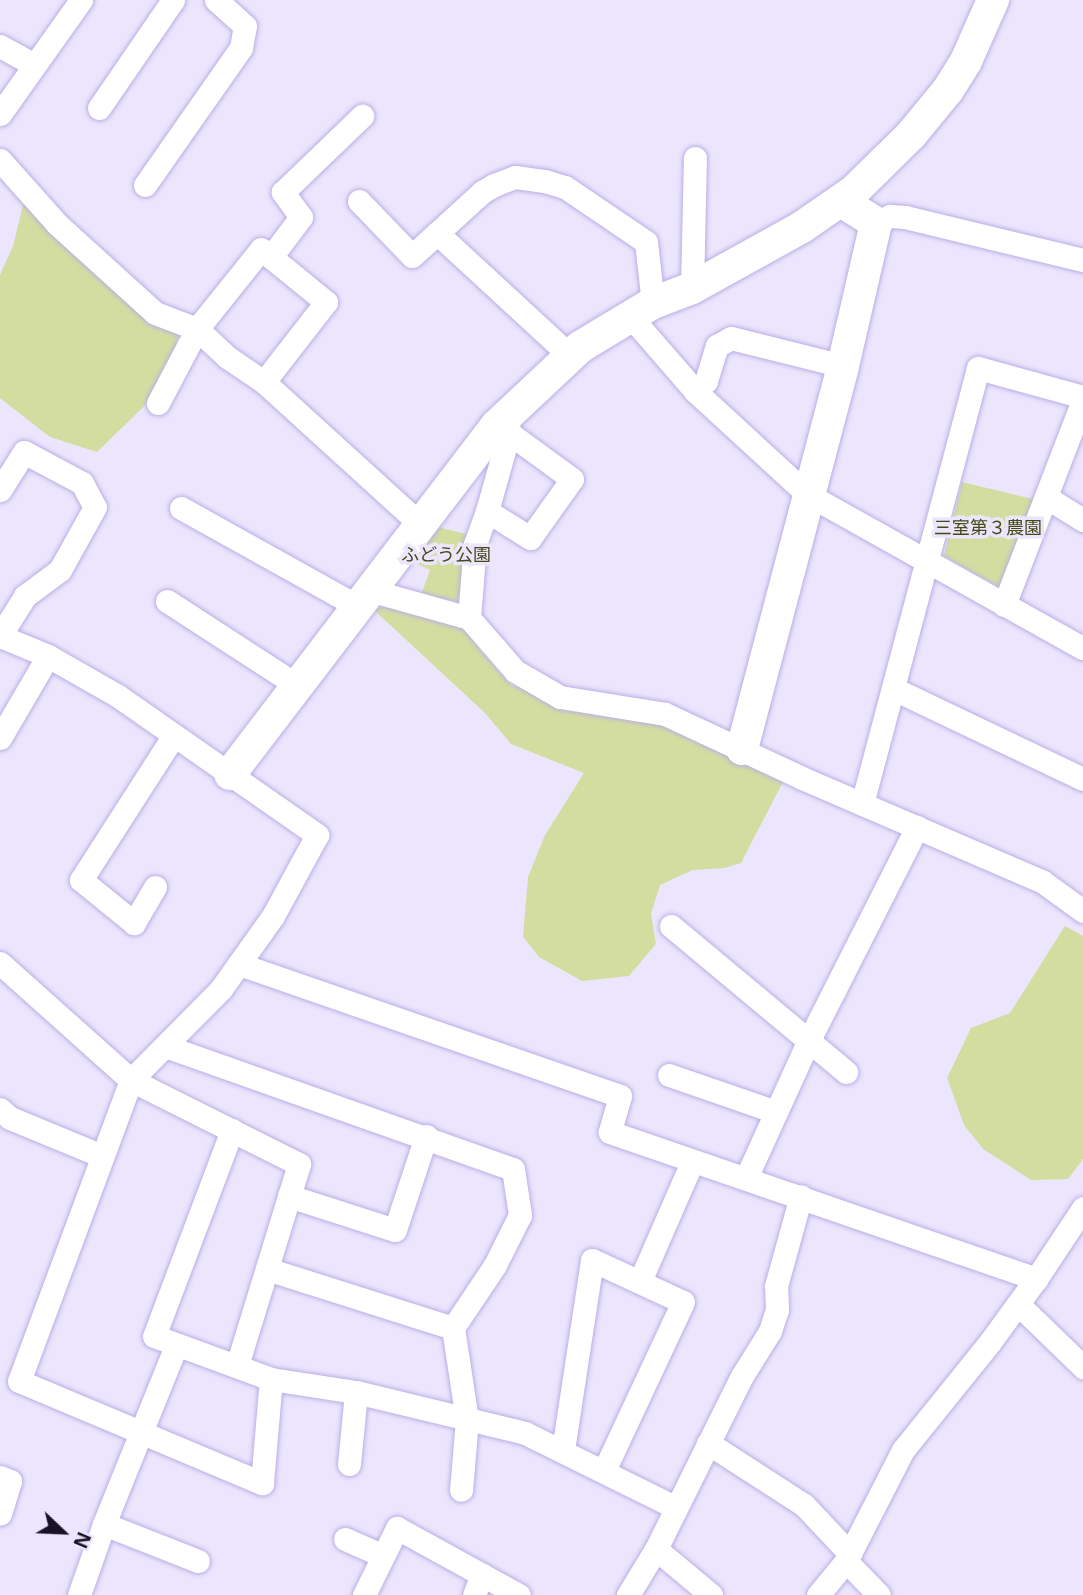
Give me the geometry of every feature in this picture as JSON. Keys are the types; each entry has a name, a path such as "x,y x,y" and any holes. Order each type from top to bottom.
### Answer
{"street":[{"path":"0,114 81,0"},
{"path":"99,108 173,0"},
{"path":"145,185 241,48 245,26 216,0"},
{"path":"230,774 477,449 508,424 569,355 642,310 692,288 802,227 841,201 893,154 940,100 966,61 993,0"},
{"path":"0,46 34,65"},
{"path":"271,257 301,217 283,192 362,116"},
{"path":"692,288 695,158"},
{"path":"0,160 57,224 155,313 197,329 218,350 264,382 420,524"},
{"path":"359,201 412,256 482,192 494,185 515,177 565,187 646,242 642,310 695,391 807,494 1004,605 1081,643"},
{"path":"841,201 876,223"},
{"path":"876,223 890,216 905,217 1083,260"},
{"path":"742,749 807,494 843,366 876,223"},
{"path":"437,233 569,355"},
{"path":"158,403 197,329 261,249 326,302 264,382"},
{"path":"695,391 706,381 717,346 731,338 843,366"},
{"path":"862,804 978,368 1083,398 1004,605"},
{"path":"469,618 473,553 487,511 508,424"},
{"path":"487,511 530,538 572,479 508,424"},
{"path":"0,490 24,452 82,483 95,507 60,570 25,596 0,636 48,656 118,696 317,835 273,916 221,989 131,1080 19,1381 262,1483 271,1379"},
{"path":"1045,497 1083,520"},
{"path":"181,508 363,598 469,618 515,671 560,697 666,714 862,804 1043,882 1083,911"},
{"path":"167,601 298,686"},
{"path":"0,738 48,656"},
{"path":"894,689 1083,779"},
{"path":"155,887 134,923 81,880 174,735"},
{"path":"746,1178 808,1042 916,827"},
{"path":"671,926 846,1072"},
{"path":"0,963 131,1080 299,1164 237,1365"},
{"path":"239,964 620,1096 610,1132 1036,1279"},
{"path":"165,1046 426,1136 513,1169 520,1215 495,1265 453,1328 467,1419 461,1490"},
{"path":"669,1075 776,1112"},
{"path":"0,1109 10,1118 102,1156"},
{"path":"232,1130 154,1336 271,1379 356,1392 525,1433 675,1507"},
{"path":"289,1196 395,1230 426,1136"},
{"path":"640,1281 692,1162"},
{"path":"628,1595 656,1549 742,1376 770,1331 777,1310 776,1286 801,1196"},
{"path":"818,1595 848,1557 903,1450 1018,1304 1083,1208"},
{"path":"563,1450 592,1260 683,1302 604,1471"},
{"path":"267,1269 453,1328"},
{"path":"1018,1304 1083,1367"},
{"path":"79,1595 104,1524 176,1346"},
{"path":"349,1464 356,1392"},
{"path":"708,1443 804,1505 879,1595"},
{"path":"0,1477 10,1481 0,1514"},
{"path":"104,1524 198,1561"},
{"path":"363,1595 397,1528 478,1585 520,1595"},
{"path":"345,1539 381,1555"},
{"path":"656,1549 711,1595"}],"green space":[{"path":"26,193 70,244 178,334 170,381 97,452 50,437 0,398 0,275 13,246"},
{"name":"三室第３農園","path":"962,482 1037,500 1004,590 944,556"},
{"name":"ふどう公園","path":"433,526 471,535 461,602 421,595 430,570 410,560"},
{"path":"382,607 460,620 479,649 511,685 548,697 665,723 784,780 741,863 724,868 693,870 660,885 651,914 656,944 629,976 582,981 539,957 523,937 528,877 545,835 584,773 511,744 485,713 374,610"},
{"path":"1065,926 1083,936 1083,1159 1068,1179 1031,1180 983,1149 964,1125 947,1078 971,1028 1010,1013"}]}
